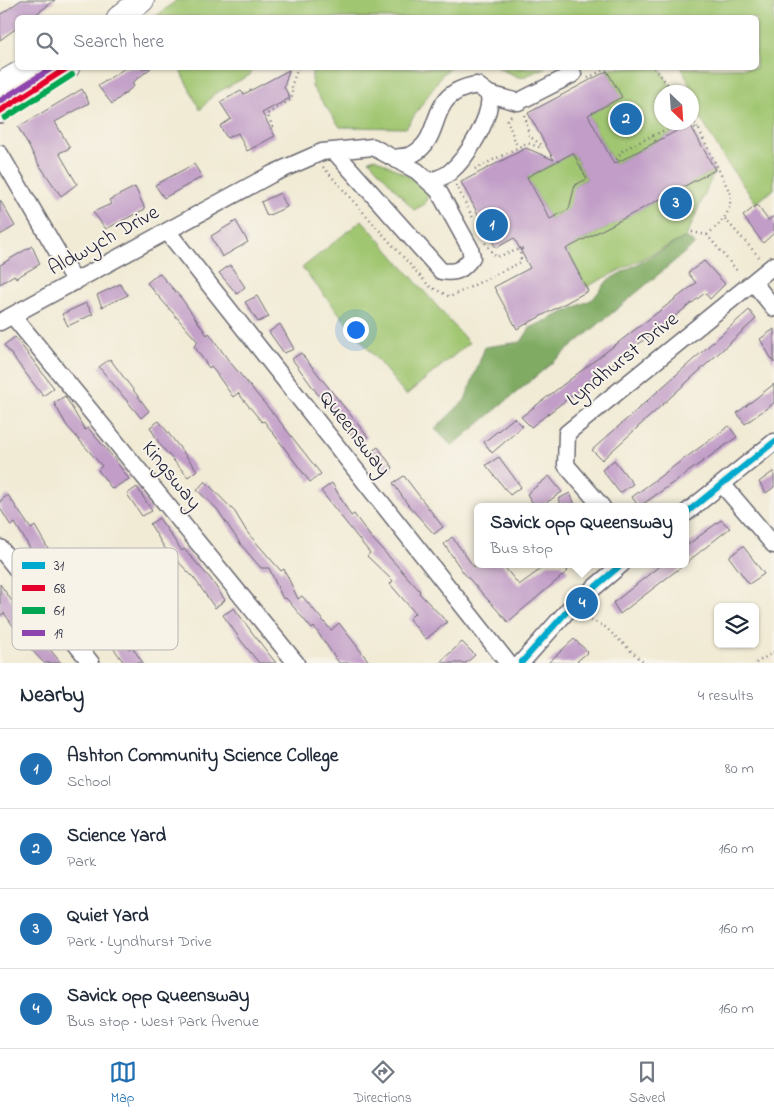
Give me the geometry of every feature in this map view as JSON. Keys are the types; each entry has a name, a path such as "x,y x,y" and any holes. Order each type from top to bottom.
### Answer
{"highway":[{"path":"123,15 142,0"},
{"path":"0,85 26,70"},
{"path":"0,111 64,70"}],"street":[{"path":"394,158 413,154 428,140 438,112 448,96 456,91 477,85 489,94 518,102 579,77"},
{"path":"429,182 449,173 463,158 487,116 490,103 489,94"},
{"name":"Aldwych Drive","path":"7,319 272,174 322,152 373,147 417,171 438,190 470,248 472,258 462,269 451,273 441,271 429,260 334,151"},
{"path":"0,154 75,282"},
{"name":"Queensway","path":"167,231 508,663"},
{"name":"Lyndhurst Drive","path":"599,503 566,465 567,433 772,266"},
{"path":"751,284 774,308"},
{"name":"Kingsway","path":"7,319 296,663"},
{"path":"689,511 774,442"},
{"path":"722,484 774,545"},
{"path":"0,548 12,563"},
{"path":"521,663 569,609 617,568"},
{"path":"81,650 91,663"}],"path":[{"path":"273,127 267,114 292,99 292,84 297,70"},
{"path":"579,77 601,70"},
{"path":"656,70 668,85"},
{"path":"517,146 507,120 519,111"},
{"path":"469,172 517,146 527,143 542,148 542,145 529,136 523,117 528,111"},
{"path":"614,164 623,150 664,130"},
{"path":"699,130 731,195 730,206 725,219 708,235"},
{"path":"652,136 656,142"},
{"path":"453,180 476,224"},
{"path":"725,219 772,266"},
{"path":"692,232 708,235 751,284"},
{"path":"485,242 496,257 524,248 520,250 521,262"},
{"path":"569,609 604,626 644,663"},
{"path":"756,663 774,652"}],"green space":[{"path":"177,0 774,0 774,189 756,203 725,160 699,115 699,85 690,85 683,70 759,70 759,15 283,15 269,13 269,15 158,15"},
{"path":"180,70 251,70 250,75 214,94 200,110"},
{"path":"312,70 448,70 441,76 406,128 340,127 312,87"},
{"path":"502,70 540,70 521,78"},
{"path":"607,70 661,70 670,85 654,85 654,130 679,130 614,164 588,115 621,97"},
{"path":"573,153 587,179 575,185 574,207 550,219 527,177"},
{"path":"375,158 421,183 428,194 425,204 414,210 369,160"},
{"path":"715,170 686,237 586,287 566,249"},
{"path":"362,220 469,343 406,395 302,268"},
{"path":"686,237 695,244 452,446 435,429 465,400 485,347 521,342 530,328 593,299 608,280"}],"building":[{"path":"21,0 55,0 35,15 15,15 15,29 0,40 0,15"},
{"path":"122,70 148,70 132,83 134,86 112,104 98,86"},
{"path":"289,70 284,87 290,98 262,113 275,136 247,151 238,133 227,138 220,126 231,119 220,102 241,91 244,94"},
{"path":"607,71 622,97 588,115 614,164 679,130 693,130 715,170 566,249 588,291 517,329 494,287 530,268 514,238 496,248 461,182 526,148 554,160 528,113","holes":["573,153 587,179 575,185 569,209 550,219 527,177"]},
{"path":"82,89 89,103 55,122 70,148 59,153 77,184 61,196 38,163 18,127"},
{"path":"194,164 202,177 164,198 155,185"},
{"path":"135,187 145,209 106,229 93,212 111,204 109,200"},
{"path":"280,193 287,207 267,216 261,202"},
{"path":"0,200 15,226 0,235"},
{"path":"757,205 768,220 774,216 774,233 763,243 743,216"},
{"path":"236,221 248,242 222,257 211,236"},
{"path":"32,246 40,264 16,278 14,275 0,284 0,265"},
{"path":"704,261 725,284 710,299 705,293 531,427 521,417 696,283 688,273"},
{"path":"230,265 245,287 237,294 219,273"},
{"path":"159,273 182,299 207,335 209,333 229,361 321,474 310,482 264,421 262,422 238,393 233,397 211,366 209,368 194,346 198,342 147,283"},
{"path":"120,284 128,295 102,307 97,295"},
{"path":"257,296 269,317 258,322 245,302"},
{"path":"86,303 93,314 68,326 62,314"},
{"path":"749,310 756,319 602,460 592,450"},
{"path":"280,324 294,349 284,353 269,332"},
{"path":"774,329 774,363 760,339"},
{"path":"15,337 54,388 43,396 4,345"},
{"path":"301,353 368,437 359,443 333,415 292,359"},
{"path":"110,359 149,411 141,418 99,367"},
{"path":"774,384 774,403 745,424 737,413"},
{"path":"65,396 85,430 88,428 129,479 112,489 98,470 102,466 67,426 54,403"},
{"path":"514,418 523,426 492,453 484,442"},
{"path":"159,421 197,470 188,477 160,445 150,427"},
{"path":"729,426 737,437 645,503 636,503 632,497"},
{"path":"378,447 393,468 384,475 369,453"},
{"path":"499,457 521,487 510,495 486,465"},
{"path":"614,460 633,484 620,493 602,470"},
{"path":"774,471 774,487 766,493 759,482"},
{"path":"404,476 443,527 434,534 408,505 393,483"},
{"path":"549,476 562,492 546,503 533,503 527,494"},
{"path":"205,481 235,512 247,532 281,571 284,569 298,599 302,596 331,630 339,623 370,663 339,663 314,627 312,629 286,598 283,599 269,568 261,568 242,546 217,509 197,490"},
{"path":"332,483 351,516 354,514 370,536 420,591 419,593 447,622 426,639 409,619 415,613 390,584 393,581 367,556 370,553 321,491"},
{"path":"137,487 152,511 142,516 127,494"},
{"path":"570,493 574,503 560,503 558,499"},
{"path":"8,495 31,529 35,526 48,548 30,548 15,523 11,526 0,508 0,501"},
{"path":"159,518 182,551 184,549 210,578 225,600 215,608 194,578 178,561 178,548 165,548 150,524"},
{"path":"721,520 730,528 689,561 689,544"},
{"path":"452,537 474,568 505,568 519,585 542,568 565,568 568,571 508,622 463,572 444,544"},
{"path":"743,546 764,574 749,584 729,557"},
{"path":"657,568 680,568 620,614 613,603"},
{"path":"0,584 12,601 12,624 4,613 0,616"},
{"path":"234,608 276,663 259,663 242,642 223,615"},
{"path":"574,639 588,652 575,663 548,663"},
{"path":"462,642 475,655 466,663 439,663"},
{"path":"32,650 50,650 61,663 44,663"},
{"path":"115,650 134,650 143,663 124,663"}],"transit line":[{"name":"19","path":"0,101 49,70"},
{"name":"68","path":"0,111 64,70"},
{"name":"61","path":"5,118 72,75"},
{"name":"31","path":"689,511 774,442"},
{"name":"31","path":"521,663 569,609 617,568"}],"place":[{"name":"Science Yard","path":"626,119"},
{"name":"Quiet Yard","path":"676,203"},
{"name":"Ashton Community Science College","path":"492,225"},
{"name":"Savick opp Queensway","path":"582,603"}]}
